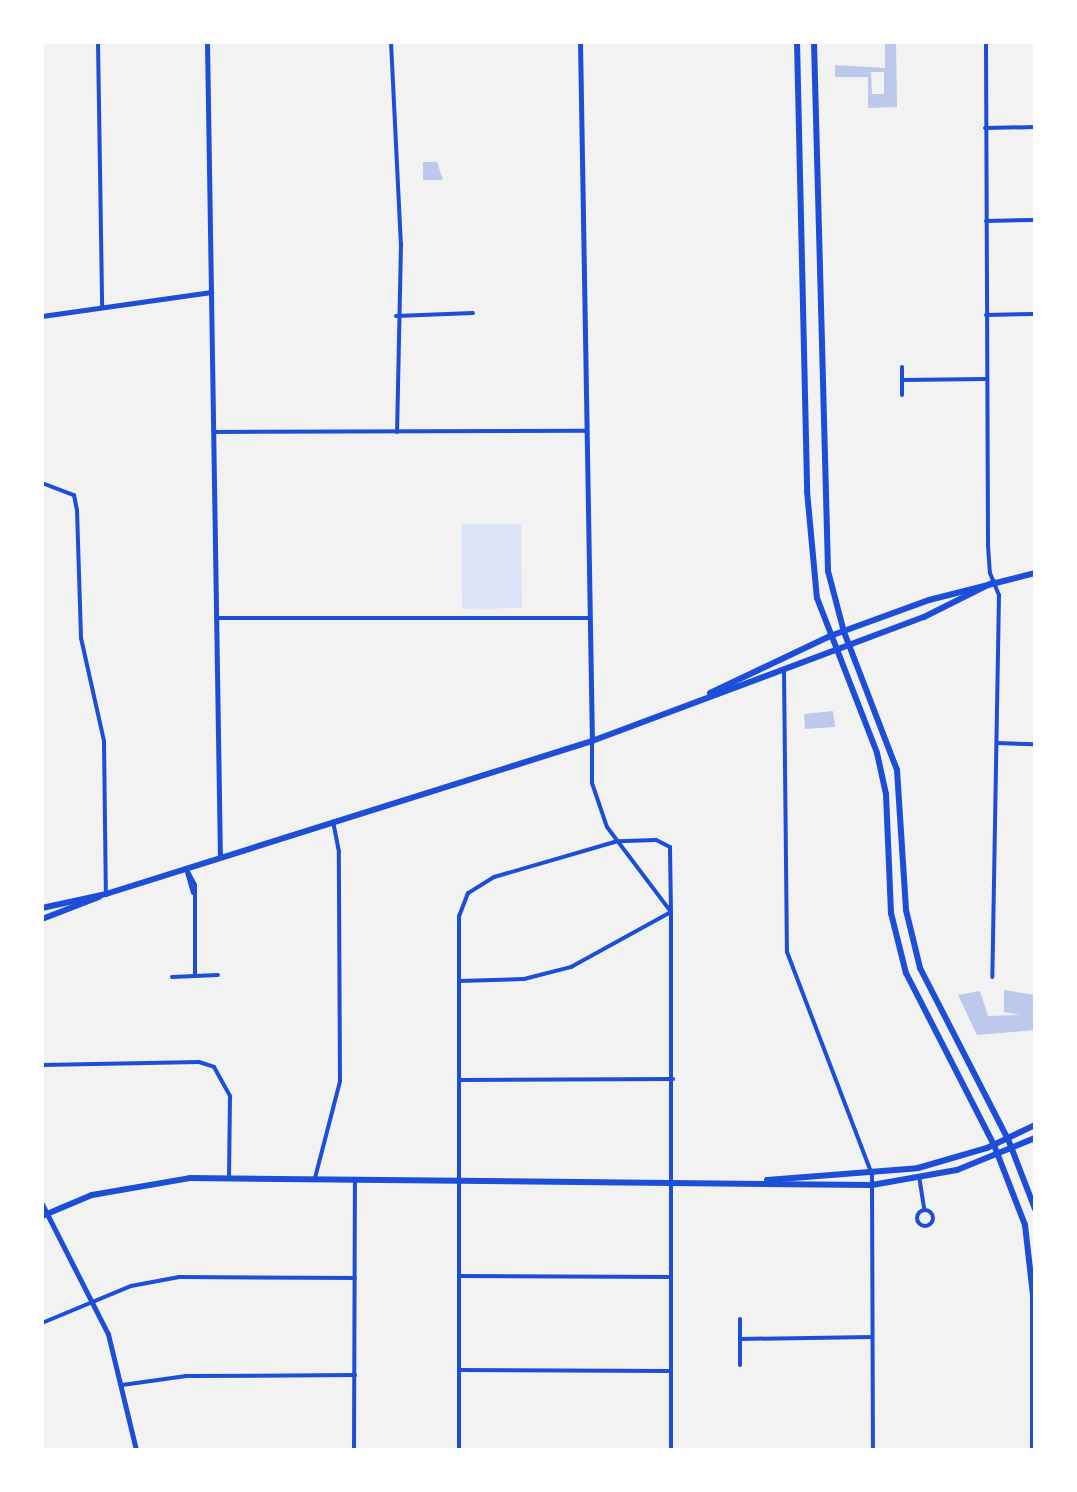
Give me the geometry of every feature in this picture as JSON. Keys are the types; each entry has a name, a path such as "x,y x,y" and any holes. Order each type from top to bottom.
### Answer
{"main road":[{"path":"1033,1450 1032,1249 999,1155 941,1047 906,973 891,913 888,850 877,753 817,598 808,527 805,446 797,42 811,42 817,147 824,527 828,571 844,632 891,746 901,794 906,910 920,968 955,1043 1008,1139 1035,1209"},
{"path":"799,147 817,147"},
{"path":"802,261 819,260"},
{"path":"804,363 820,359"},
{"path":"805,446 822,446"},
{"path":"808,527 824,527"},
{"path":"707,696 719,685 830,636 994,582 1035,573"},
{"path":"42,919 186,868 592,741 707,696 850,646 994,582"},
{"path":"877,753 891,746"},
{"path":"888,850 903,851"},
{"path":"42,908 106,894"},
{"path":"906,973 920,968"},
{"path":"941,1047 955,1043"},
{"path":"763,1181 778,1176 872,1175 918,1168 994,1145 1035,1125"},
{"path":"45,1214 137,1184 229,1178 763,1181 872,1185 919,1180 1013,1150 1035,1138"}],"street":[{"path":"98,42 102,307"},
{"path":"207,42 220,857"},
{"path":"391,42 392,143 401,244 396,316 397,432"},
{"path":"580,42 592,783 607,827 671,912"},
{"path":"986,42 988,546 999,595 992,977"},
{"path":"985,128 1035,127"},
{"path":"986,221 1035,220"},
{"path":"42,316 211,292"},
{"path":"396,316 473,313"},
{"path":"986,315 1035,314"},
{"path":"902,367 902,395"},
{"path":"902,380 986,379"},
{"path":"214,432 587,431"},
{"path":"42,483 72,494 77,510 81,638 104,741 106,894"},
{"path":"216,618 590,618"},
{"path":"784,670 787,952 872,1175 873,1450"},
{"path":"997,743 1035,744"},
{"path":"315,1178 340,1081 339,852 333,822"},
{"path":"459,1450 459,916 468,893 494,877 618,841 656,840 670,847 673,1079 671,1450"},
{"path":"186,868 193,893 195,975"},
{"path":"459,981 524,979 571,967 671,912"},
{"path":"172,977 218,975"},
{"path":"42,1065 199,1062 214,1067 230,1096 229,1178"},
{"path":"459,1080 673,1079"},
{"path":"918,1168 924,1209 933,1216 926,1226 917,1219 924,1209"},
{"path":"354,1450 355,1179"},
{"path":"42,1204 94,1300 122,1385 136,1450"},
{"path":"459,1276 671,1277"},
{"path":"42,1323 94,1300 179,1277 355,1278"},
{"path":"740,1319 740,1365"},
{"path":"740,1339 872,1337"},
{"path":"459,1370 670,1371"},
{"path":"122,1385 186,1376 355,1375"}],"shaded area":[{"path":"461,524 521,524 522,608 462,609"}],"building":[{"path":"885,42 896,42 897,107 868,108 868,77 835,77 835,65 885,68","holes":["871,72 884,72 884,94 872,94"]},
{"path":"423,162 437,162 443,180 423,180"},
{"path":"833,711 835,727 805,729 804,714"},
{"path":"1004,990 1035,995 1035,1030 977,1035 958,995 980,991 988,1016 1020,1015 1004,1012"}]}
